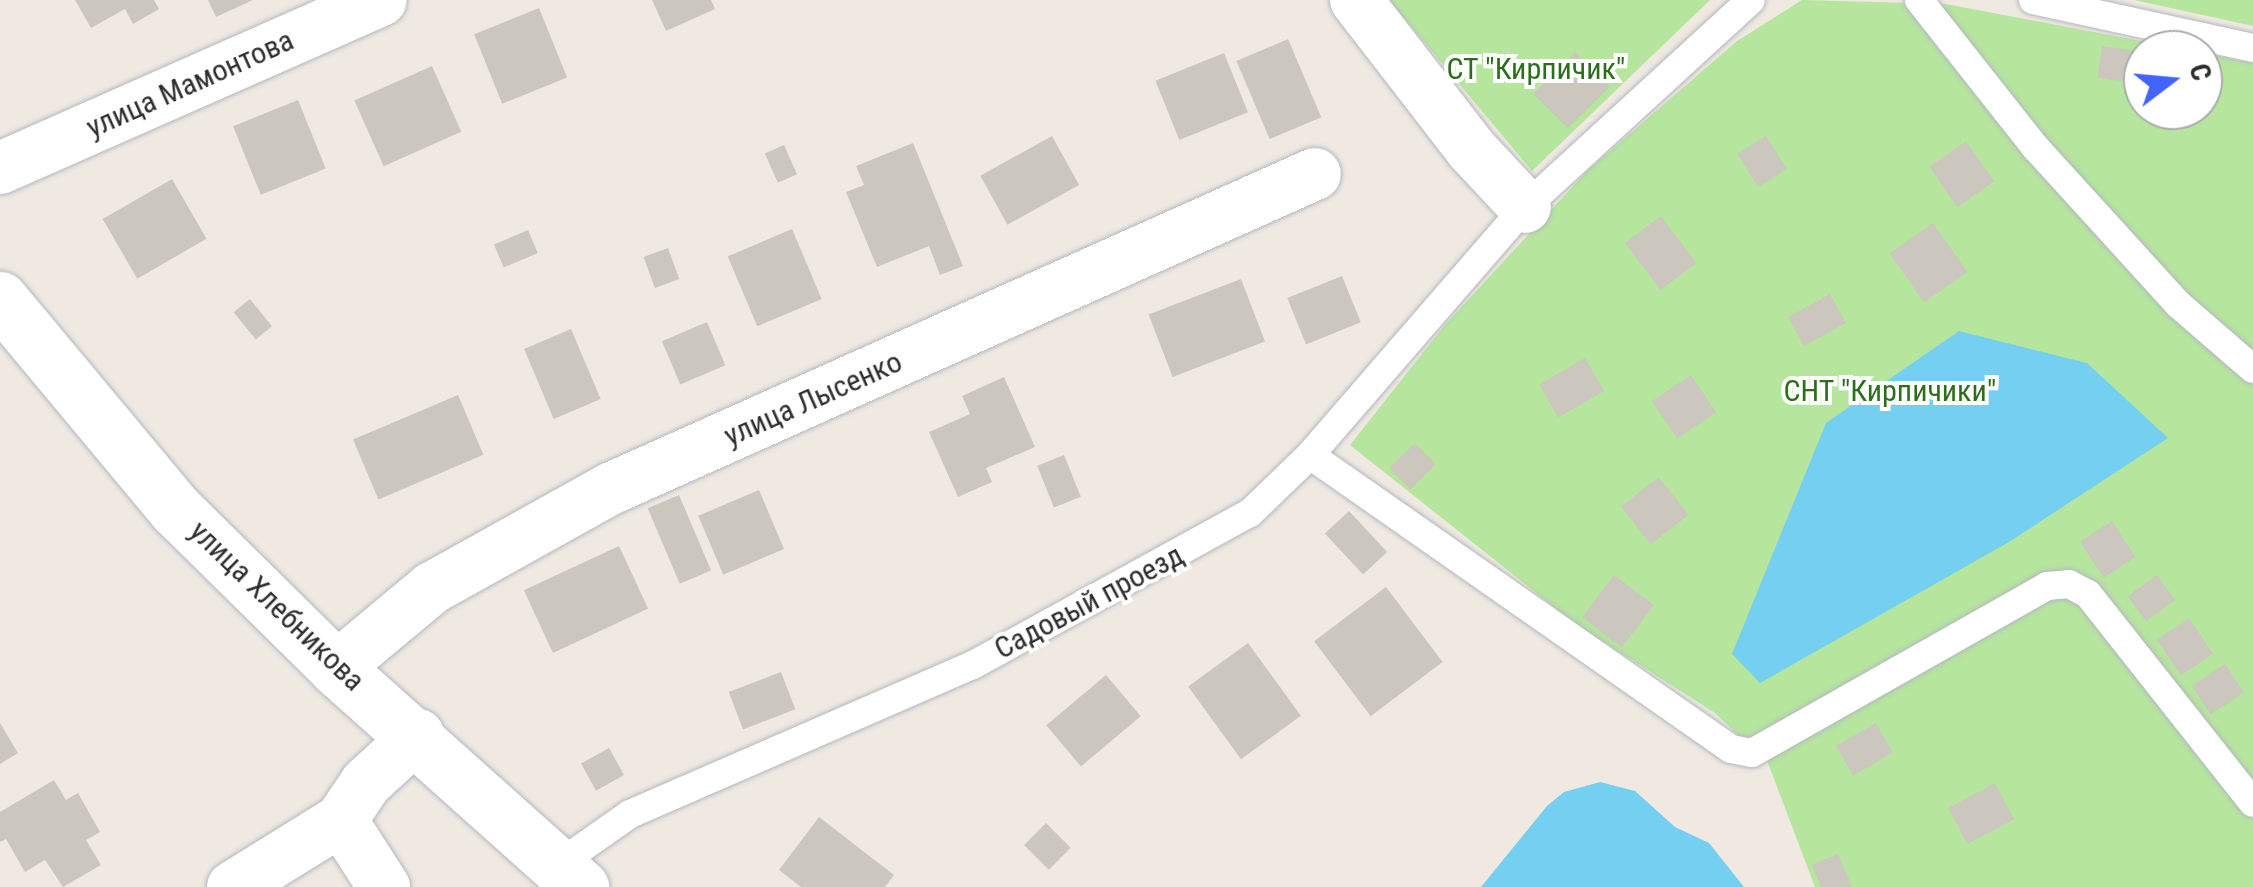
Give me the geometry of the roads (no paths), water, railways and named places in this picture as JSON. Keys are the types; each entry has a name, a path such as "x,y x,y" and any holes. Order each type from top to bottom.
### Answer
{"street":[{"name":"улица Мамонтова","path":"0,168 381,0"},
{"path":"1356,0 1471,149 1526,207"},
{"name":"улица Лысенко","path":"336,668 432,588 610,490 1315,174"},
{"name":"улица Хлебникова","path":"0,299 176,510 336,668 418,735 568,876"},
{"path":"233,887 341,820 366,783 418,735"},
{"path":"341,820 384,887"}],"lane":[{"name":"Садовый проезд","path":"568,876 630,814 973,665 1138,578 1250,513 1310,456 1526,207 1751,0"},
{"path":"1919,0 2036,148 2178,304 2253,369"},
{"path":"2033,0 2253,48"},
{"path":"1310,456 1731,749 1752,752 2047,586 2069,584 2088,594 2253,802"}],"water":[{"path":"1959,331 2087,363 2168,438 2009,542 1760,683 1732,654 1826,423"},
{"path":"1600,782 1635,791 1675,827 1709,843 1744,887 1481,887 1547,806 1564,792"}],"park label":[{"name":"СТ \"Кирпичик\"","path":"1536,69"},
{"name":"СНТ \"Кирпичики\"","path":"1890,391"}]}
